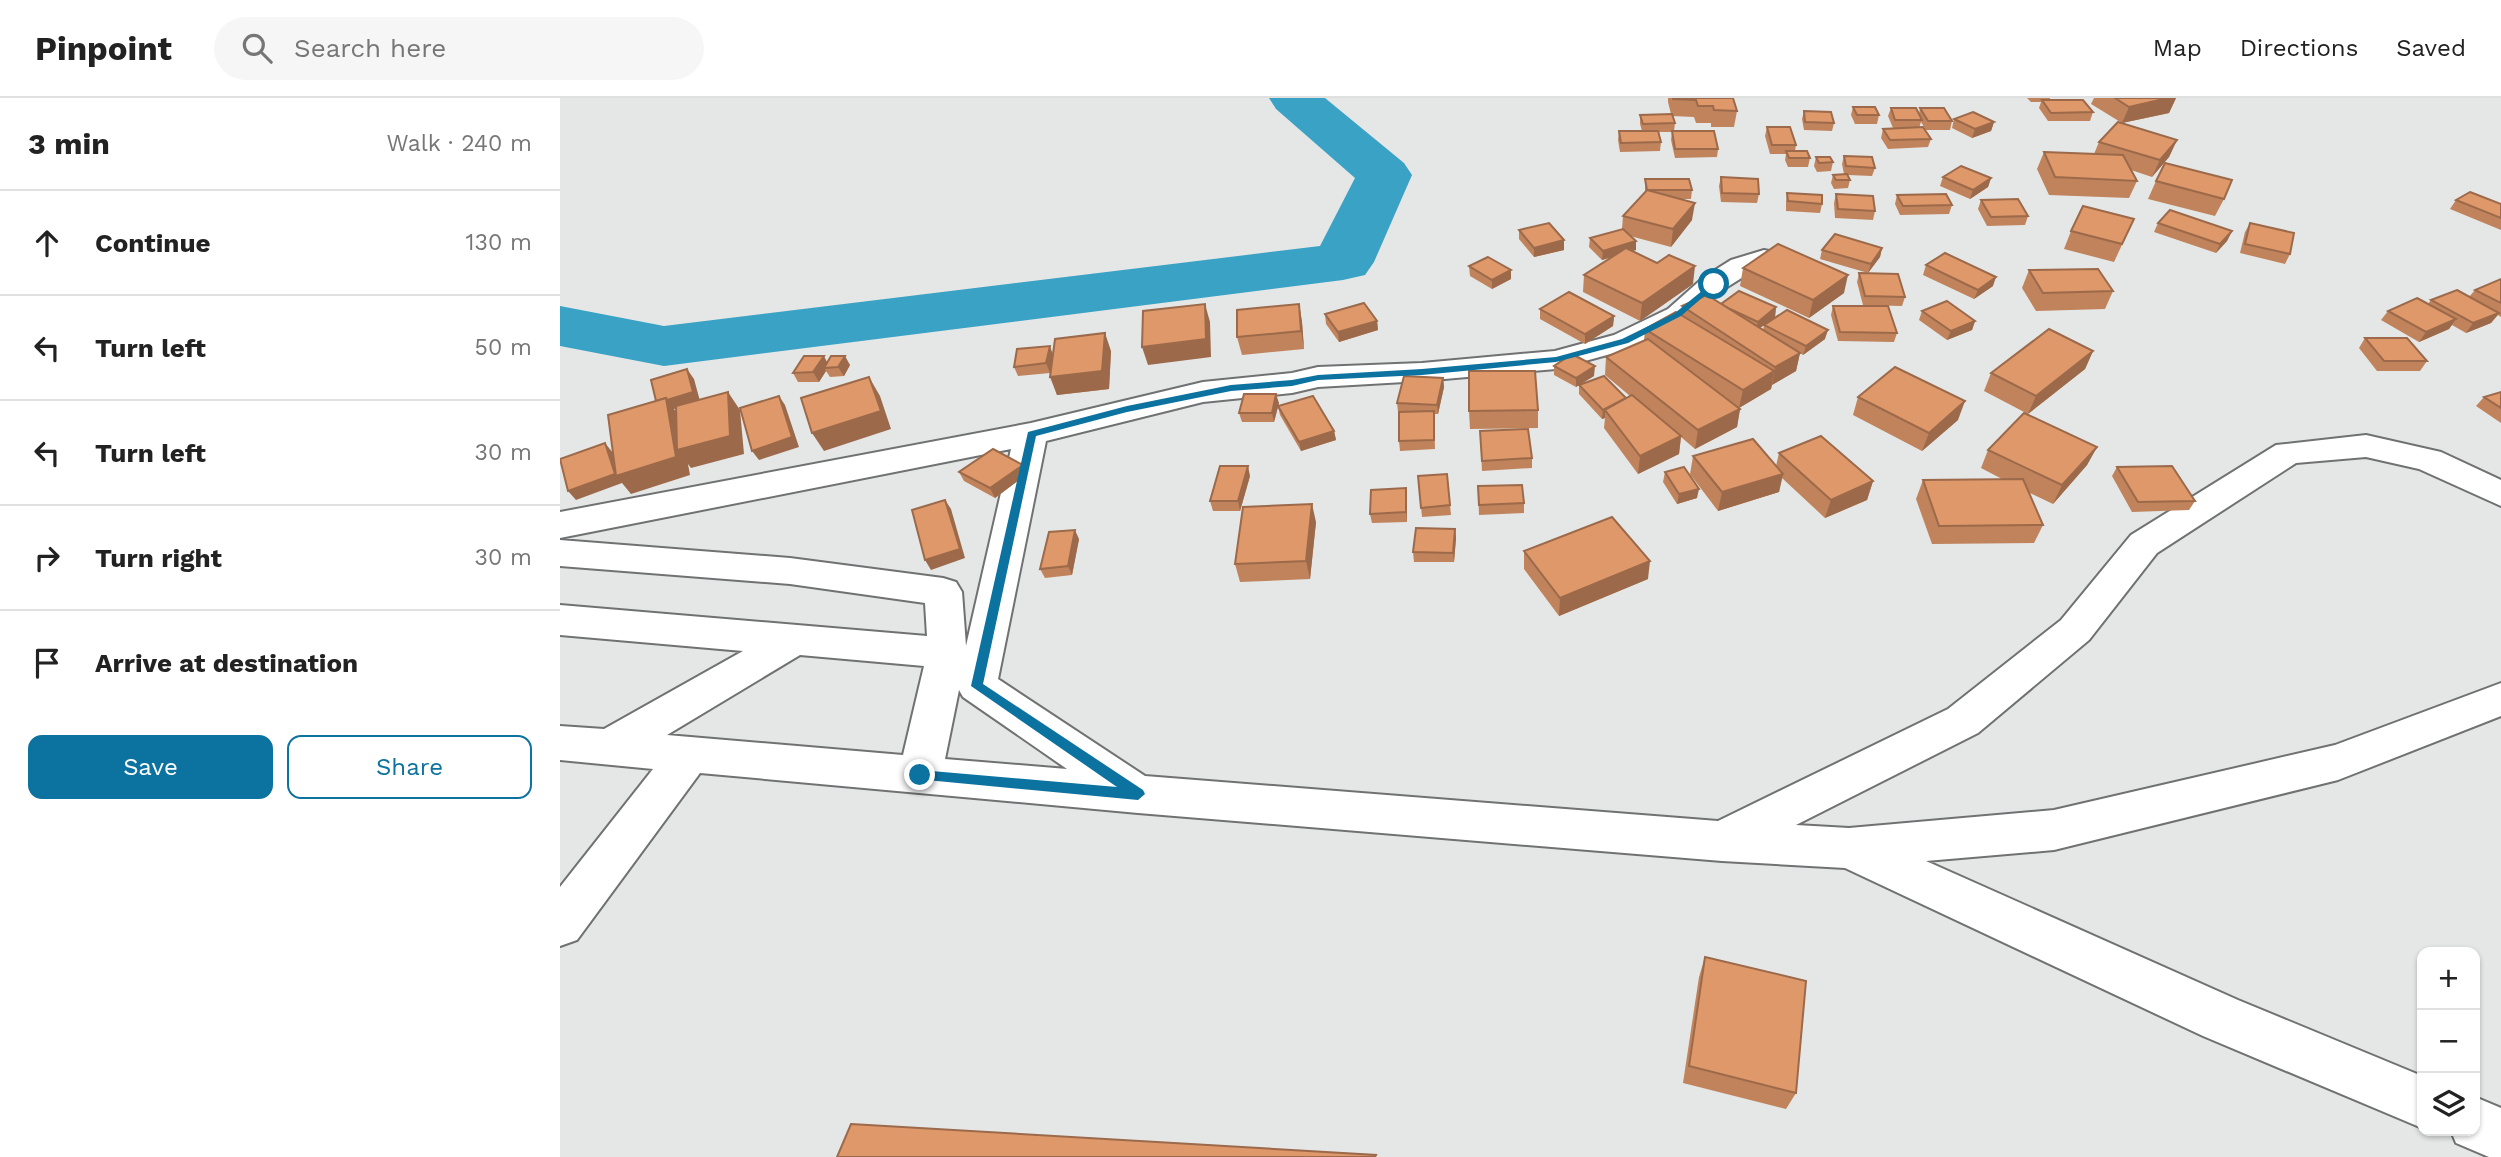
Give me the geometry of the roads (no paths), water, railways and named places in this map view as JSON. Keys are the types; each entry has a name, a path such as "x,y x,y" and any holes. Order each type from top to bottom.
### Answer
{"street":[{"path":"560,525 1031,434 1127,409 1231,388 1292,383 1318,377 1422,372 1556,360 1625,341 1678,315 1714,284 1741,266 1764,258"},
{"path":"1031,434 977,686 1138,794"},
{"path":"1722,841 1963,721 2075,630 2144,544 2288,453 2366,446 2430,460 2501,494"},
{"path":"560,553 790,572 943,592 947,653 920,775"},
{"path":"560,620 947,653"},
{"path":"610,747 796,639"},
{"path":"560,743 1138,794 1722,841 1849,848 2054,830 2338,762 2501,699"},
{"path":"560,924 690,754"},
{"path":"1849,848 2221,1018 2417,1100"},
{"path":"2480,1126 2501,1135"}],"waterway":[{"path":"560,326 664,346 1343,262 1384,175 1294,98"}]}
